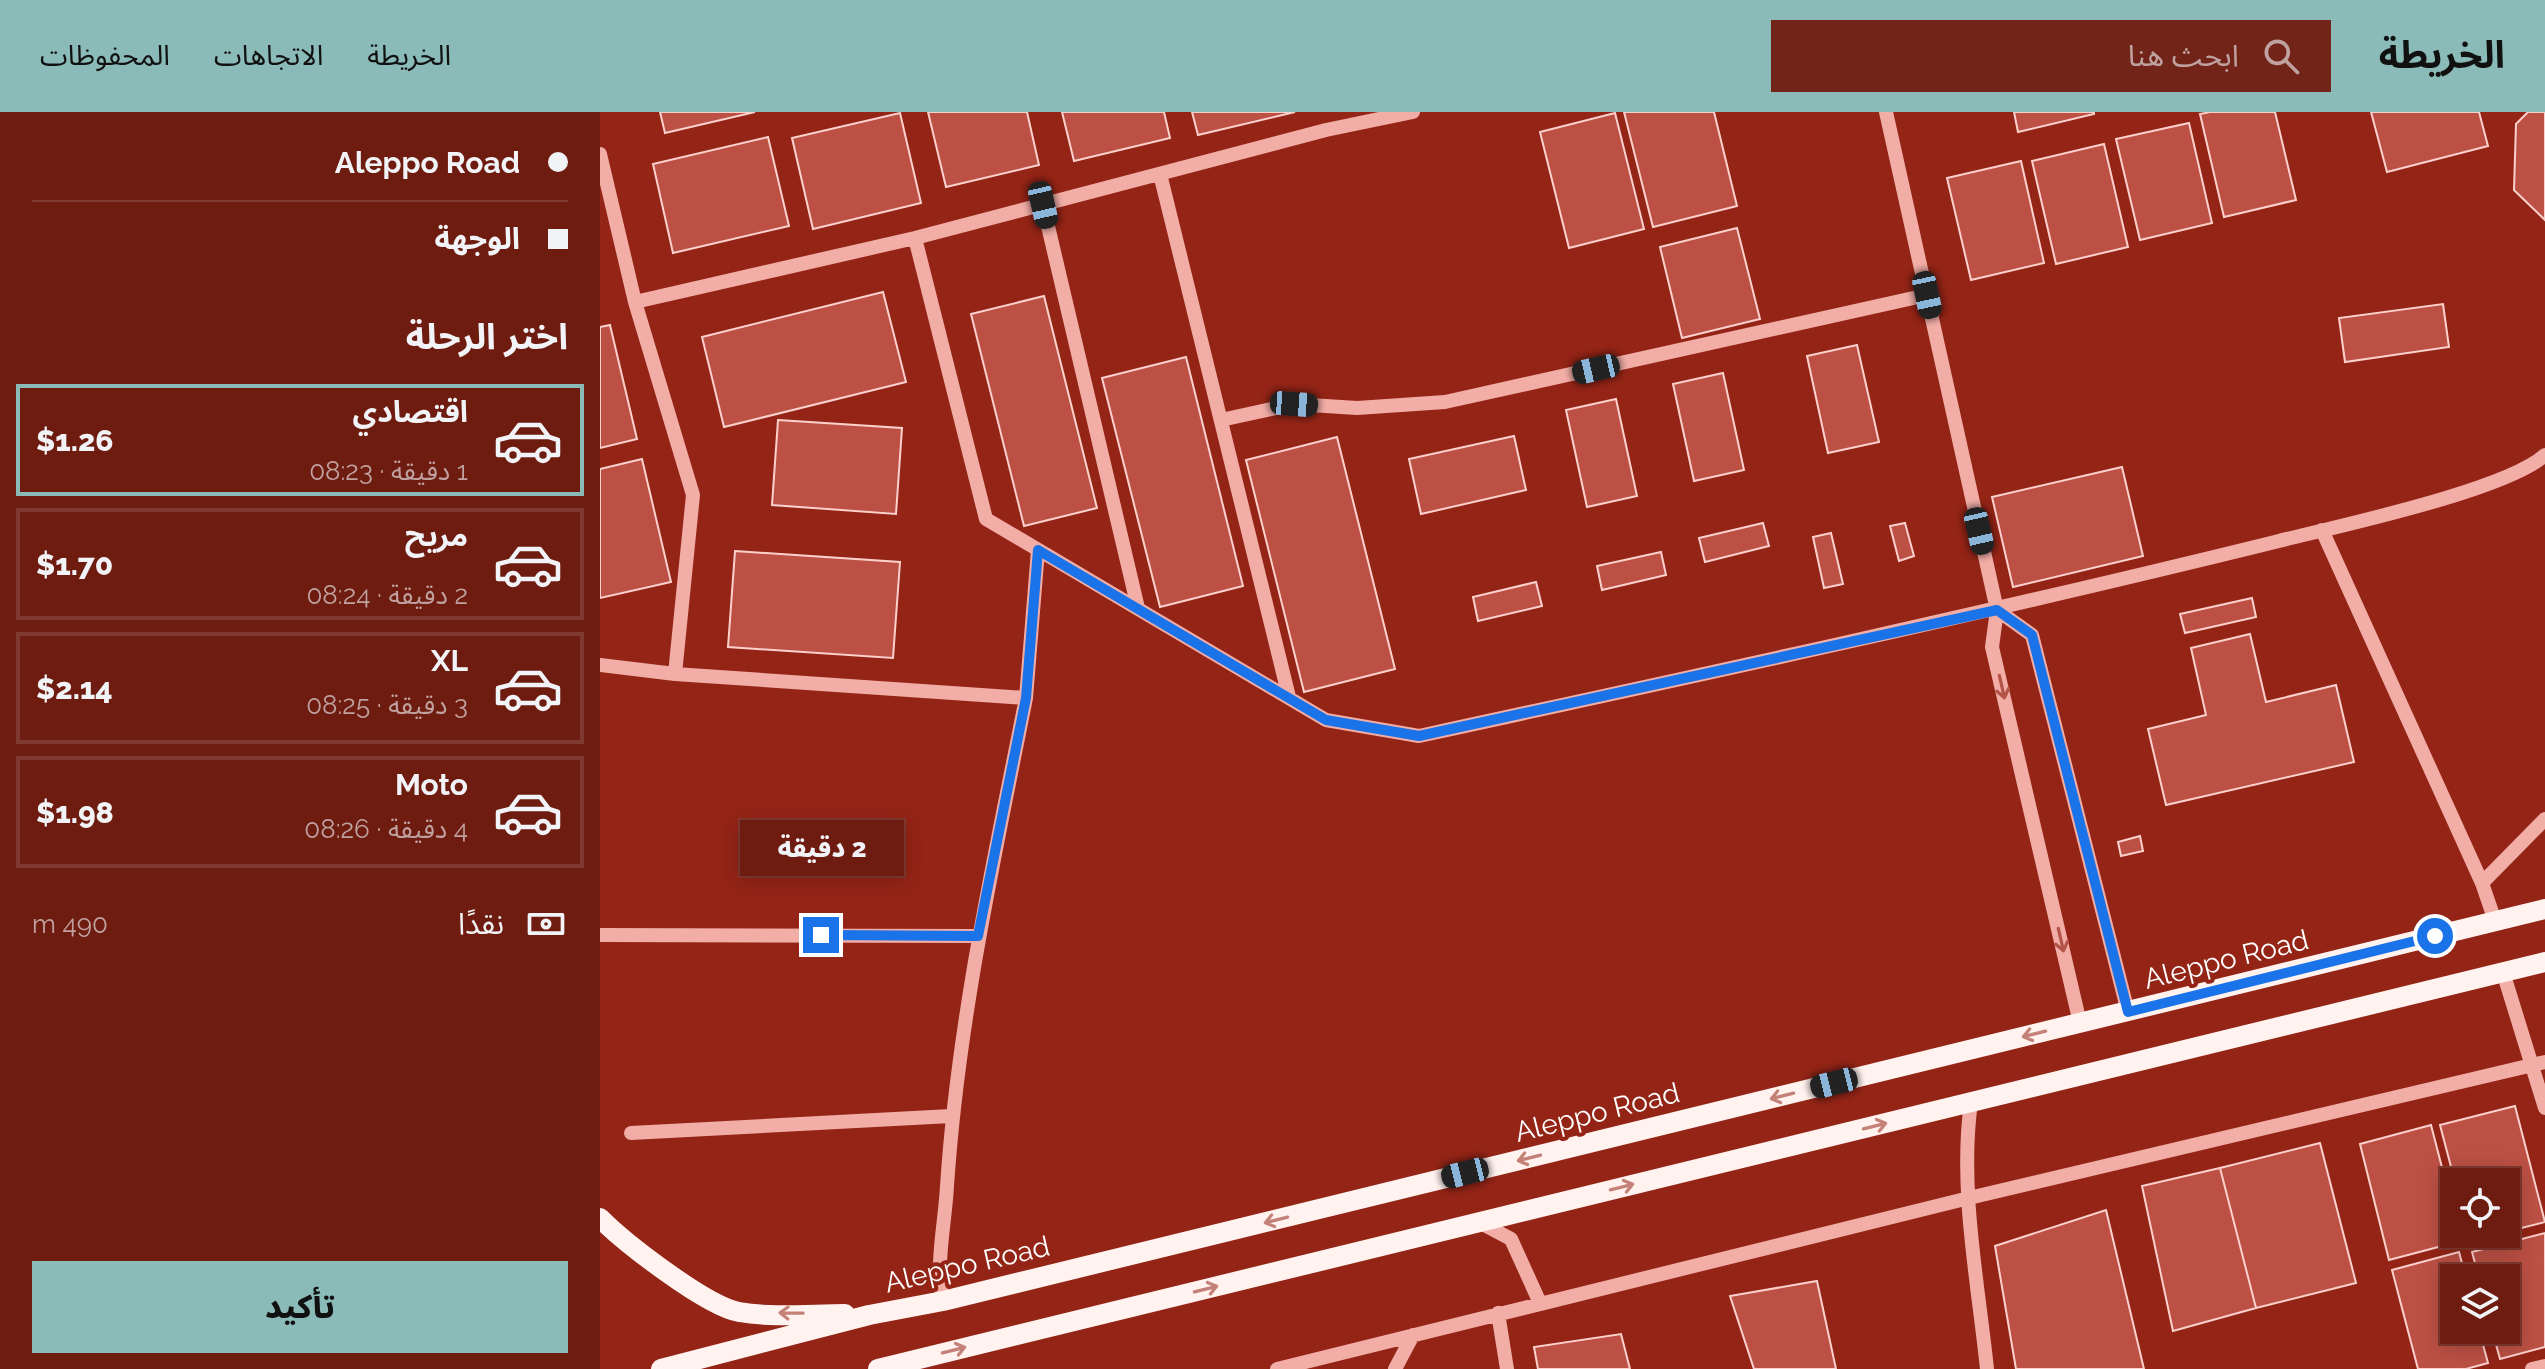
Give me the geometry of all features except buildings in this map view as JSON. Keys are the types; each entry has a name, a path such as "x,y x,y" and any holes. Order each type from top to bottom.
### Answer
{"main road":[{"name":"Aleppo Road","path":"661,1369 869,1315 943,1301 2545,909"},
{"path":"879,1369 2545,962"},
{"path":"600,1218 624,1242 675,1278 737,1312 869,1315"}],"street":[{"path":"635,302 915,238 1326,130 1413,112"},
{"path":"1886,112 1997,610 1992,647 2080,1023"},
{"path":"600,154 635,302 693,495 675,674"},
{"path":"1160,174 1289,697"},
{"path":"1043,205 1138,608"},
{"path":"915,238 986,519 1326,720 1419,736 1997,610 2322,530 2478,487 2543,461"},
{"path":"1221,420 1294,404 1357,408 1445,402 1927,295"},
{"path":"2322,530 2482,883 2495,921"},
{"path":"943,1301 937,1274 951,1116 978,936 1026,698 1038,550"},
{"path":"1997,610 2032,635 2128,1012"},
{"path":"600,665 675,674 1026,698"},
{"path":"2482,883 2545,819"},
{"path":"600,935 978,936"},
{"path":"2503,972 2539,1064 2545,1108"},
{"path":"1277,1369 1969,1198 2539,1064"},
{"path":"1971,1102 1967,1129 1969,1198 1987,1369"},
{"path":"631,1133 951,1116"},
{"path":"1479,1222 1511,1239 1540,1303"},
{"path":"1498,1313 1507,1369"},
{"path":"1395,1369 1413,1335"},
{"path":"2532,1369 2545,1366"}],"route":[{"path":"821,935 978,936 1026,698 1038,550 1326,720 1419,736 1997,610 2032,635 2128,1012 2435,936"}]}
